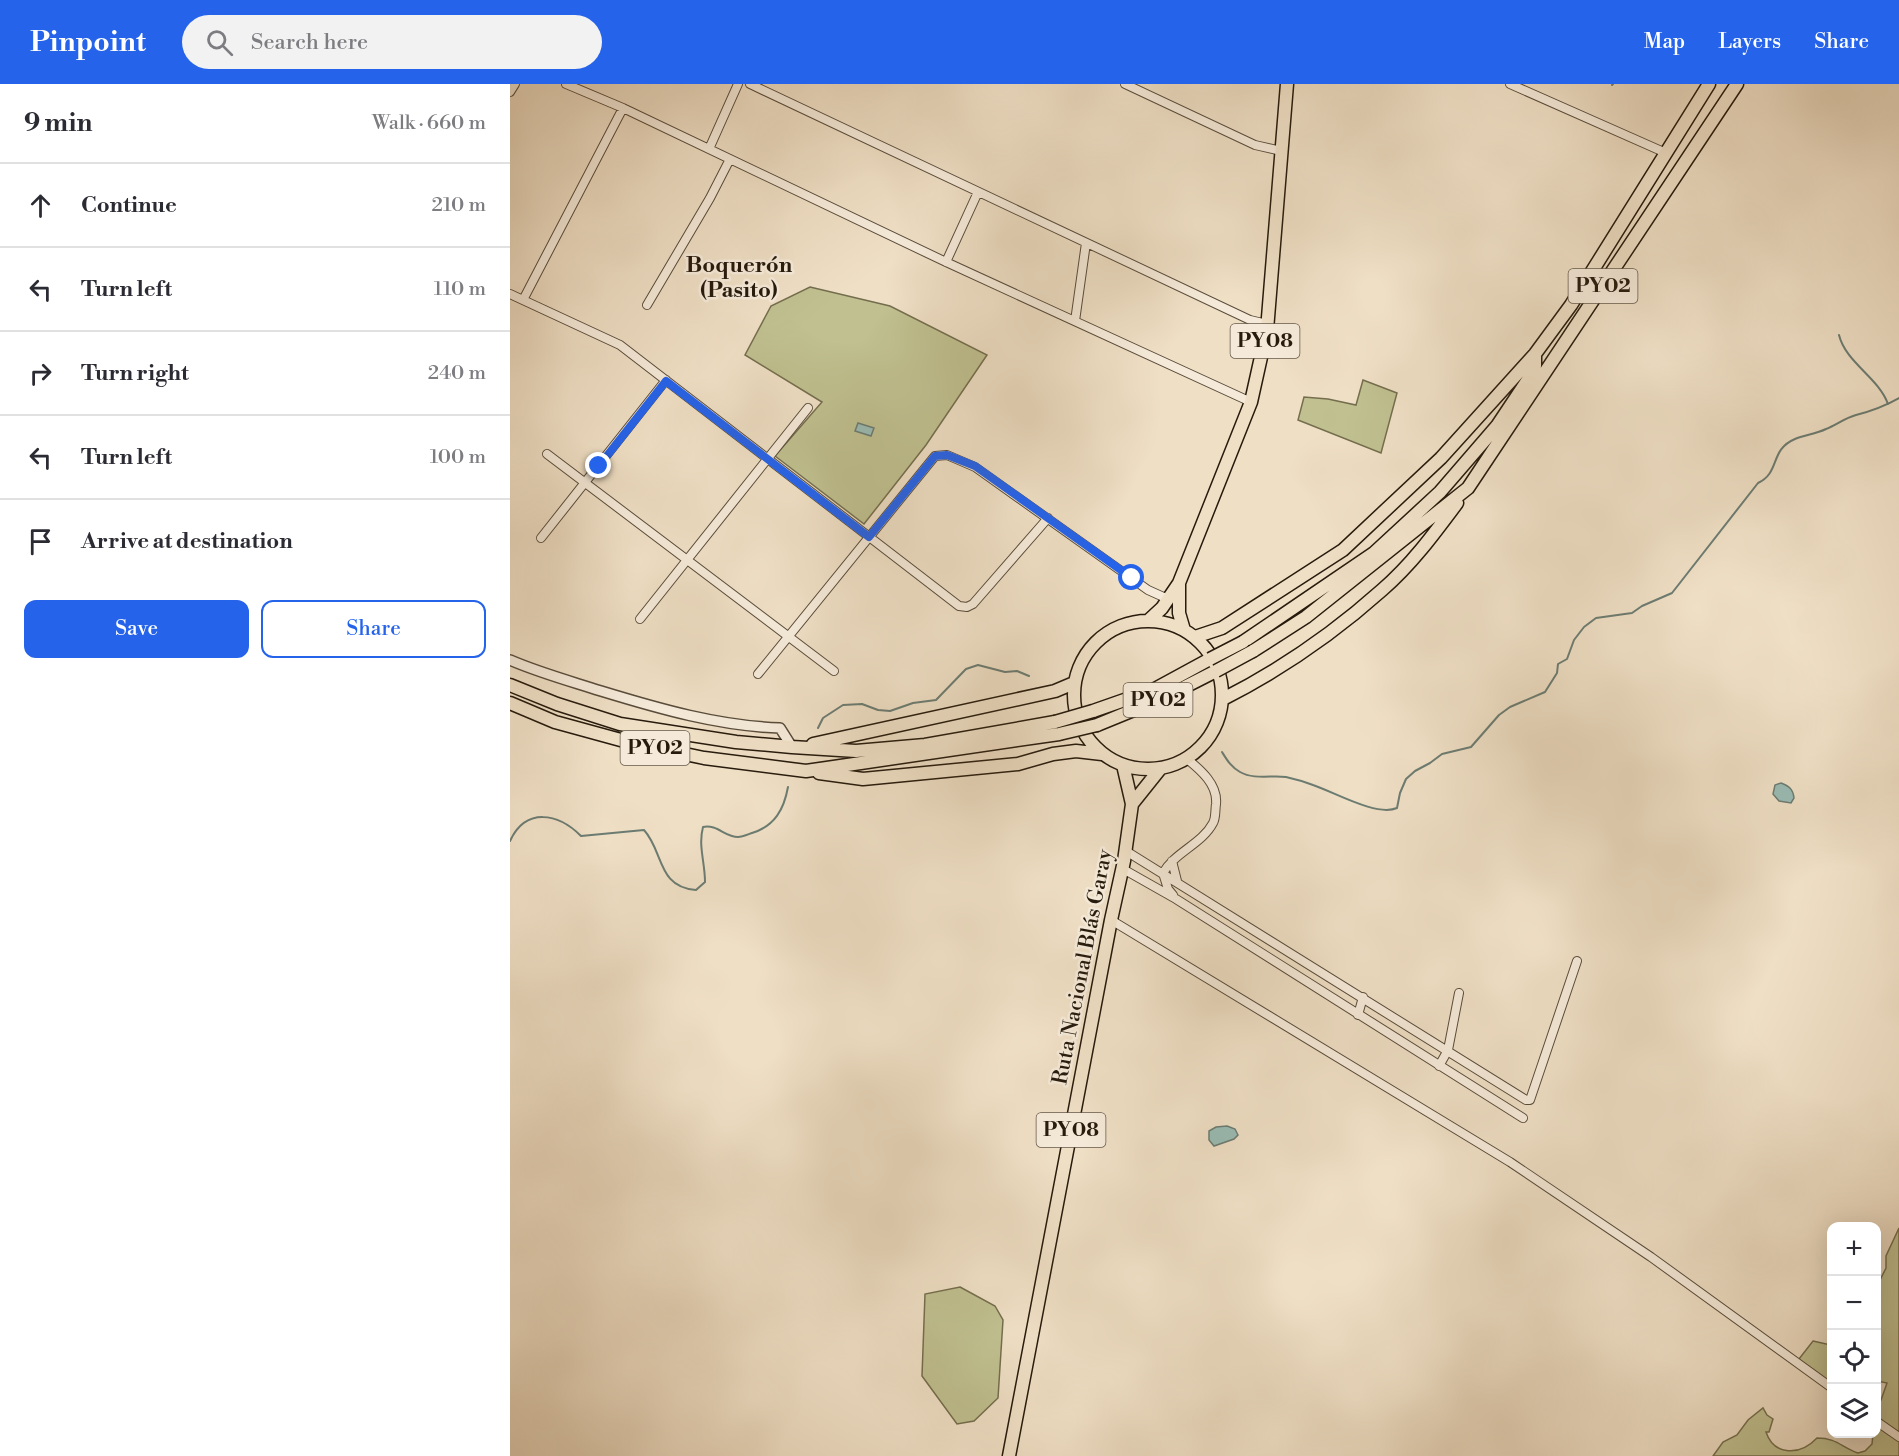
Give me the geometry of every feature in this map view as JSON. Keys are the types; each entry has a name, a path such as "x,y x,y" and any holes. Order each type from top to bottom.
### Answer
{"highway":[{"name":"PY08","path":"1179,584 1251,402 1260,367 1267,324 1287,84"},
{"name":"PY02","path":"510,686 620,724 736,742 856,751 925,745 1055,722 1153,690 1243,642 1374,553 1440,492 1497,426 1529,378 1535,366 1535,354 1571,305 1709,84"},
{"name":"PY02","path":"510,703 555,722 628,742 704,758 806,771 1059,734 1097,724 1163,698 1253,651 1306,617 1468,488 1737,84"},
{"path":"1189,633 1222,628 1342,550 1441,458 1535,354"},
{"path":"1223,699 1264,678 1298,655 1383,590 1428,542 1468,488"},
{"path":"1179,584 1179,613 1189,633"},
{"path":"1148,621 1162,608 1179,584"},
{"path":"1148,621 1172,625 1189,633 1205,646 1216,664 1222,685 1223,699 1219,720 1209,740 1187,759 1160,769 1142,769 1123,765 1102,754 1088,739 1078,722 1074,703 1074,683 1083,658 1100,638 1122,625 1148,621"},
{"path":"796,747 1055,691 1074,683"},
{"path":"806,771 863,779 1018,764 1053,754 1076,751 1102,754"},
{"name":"Ruta Nacional Blás Garay","path":"1009,1456 1126,851 1132,804 1123,765"},
{"path":"1132,804 1160,769"}],"street":[{"path":"510,92 515,84"},
{"path":"566,84 623,108 946,262 1251,402"},
{"path":"709,149 738,84"},
{"path":"750,84 1250,320 1267,324"},
{"path":"1510,84 1666,153"},
{"path":"1130,85 1255,145 1281,152"},
{"path":"523,300 623,108"},
{"path":"648,305 730,159"},
{"path":"946,262 978,192"},
{"path":"1075,321 1086,243"},
{"path":"510,294 620,345 959,606 967,607 973,604 1048,518"},
{"path":"541,538 666,381"},
{"path":"640,619 808,408"},
{"path":"547,454 834,671"},
{"path":"758,674 935,456 947,455 975,466 1148,590 1168,599"},
{"path":"510,660 532,670 673,713 752,727 780,728 796,747"},
{"path":"1163,873 1172,861 1203,835 1214,822 1216,797 1205,774 1187,759"},
{"path":"1126,851 1530,1100 1577,961"},
{"path":"1172,861 1176,881"},
{"path":"1123,869 1176,899 1523,1118"},
{"path":"1163,873 1168,889 1176,899"},
{"path":"1111,920 1510,1162 1651,1257 1827,1384"},
{"path":"1439,1066 1448,1050 1459,993"},
{"path":"1358,1015 1363,997"},
{"path":"1881,1424 1899,1437"}],"green space":[{"path":"810,287 890,306 987,355 926,445 864,524 775,456 822,402 745,355 771,306"},
{"path":"1363,380 1397,393 1381,453 1298,420 1304,397 1356,405"},
{"path":"1899,1228 1899,1456 1713,1456 1723,1442 1737,1435 1748,1420 1763,1408 1773,1419 1769,1432 1766,1432 1770,1440 1775,1446 1788,1451 1803,1448 1817,1438 1824,1438 1858,1453 1865,1451 1872,1444 1873,1438 1881,1438 1881,1400 1887,1383 1881,1382 1881,1278 1886,1268 1886,1256"},
{"path":"960,1287 995,1306 1003,1320 998,1398 974,1421 957,1424 922,1376 925,1294"},
{"path":"1813,1341 1827,1344 1827,1384 1800,1365 1799,1359"}],"water":[{"path":"858,423 874,428 871,436 855,431"},
{"path":"1781,783 1793,792 1794,798 1791,803 1779,801 1773,794 1775,785"},
{"path":"1227,1126 1235,1129 1238,1135 1234,1139 1214,1146 1209,1140 1209,1131 1216,1127"}],"waterway":[{"path":"1839,335 1848,354 1877,386 1888,404"},
{"path":"1222,752 1232,766 1245,774 1257,777 1286,777 1313,785 1367,807 1389,810 1397,808 1406,779 1415,771 1442,754 1471,747 1499,715 1510,707 1545,692 1557,673 1558,664 1567,659 1574,640 1584,627 1596,618 1632,613 1672,593 1758,483 1770,473 1781,449 1787,444 1899,398"},
{"path":"818,728 823,718 843,705 862,704 878,710 890,711 913,703 936,700 966,669 978,665 1005,672 1017,671 1029,676"},
{"path":"510,841 525,823 533,818 543,817 562,822 581,836 644,830 663,867 674,882 696,890 705,882 701,847 703,827 713,827 738,837 760,830 777,816 788,787"}],"district":[{"name":"Boquerón (Pasito)","path":"739,278"}],"route":[{"path":"599,466 666,381 869,537 935,456 947,455 975,466 1132,578"}]}
